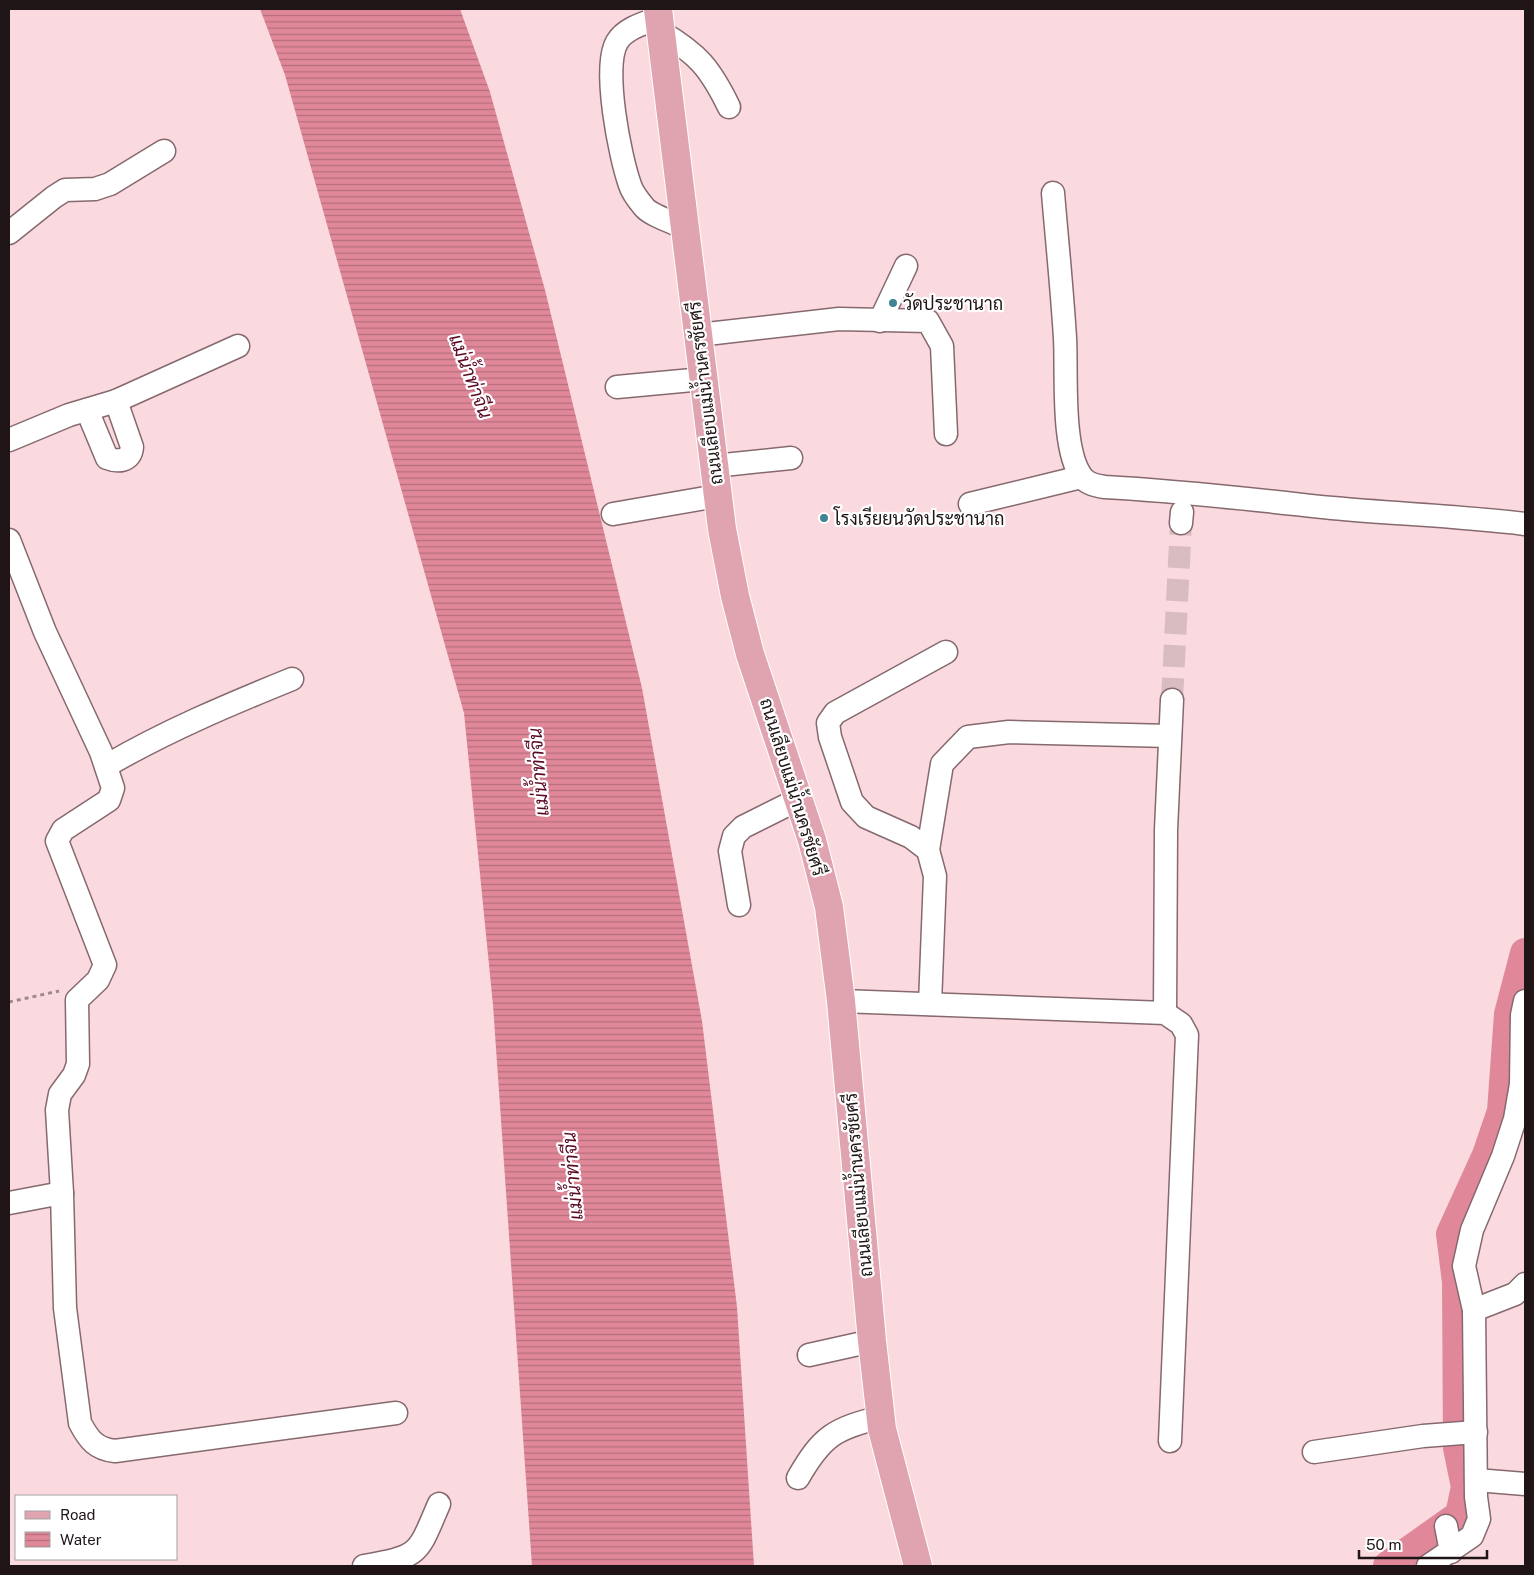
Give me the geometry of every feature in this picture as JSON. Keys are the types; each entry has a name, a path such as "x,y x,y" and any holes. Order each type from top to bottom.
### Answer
{"main road":[{"name":"ถนนเลียบแม่น้ำนครชัยศรี","path":"659,20 717,496 735,596 750,654 812,840 829,907 841,1001 872,1341 881,1417 895,1482 918,1566"}],"street":[{"path":"685,228 645,209 630,187 622,155 614,102 612,52 618,40 635,27 659,20 704,64 714,77 728,107"},
{"path":"9,233 54,196 65,190 95,189 110,184 164,151"},
{"path":"1052,193 1065,337 1067,424 1075,463 1081,476 1095,485 1106,487 1188,492 1333,508 1475,518 1525,524"},
{"path":"880,320 906,266"},
{"path":"698,335 840,320 928,321 942,346 946,434"},
{"path":"9,440 69,415 116,401 238,346"},
{"path":"617,387 703,379"},
{"path":"87,410 106,458 120,461 128,458 132,453 132,448 116,401"},
{"path":"714,466 791,458"},
{"path":"970,504 1081,476"},
{"path":"613,514 717,496"},
{"path":"9,540 47,638 106,766 113,788 109,800 63,830 57,840 105,965 103,973 76,1000 78,1064 74,1075 60,1094 57,1110 62,1193 65,1308 76,1407 80,1423 89,1440 96,1446 105,1450 126,1451 396,1413"},
{"path":"928,850 911,837 866,817 852,802 830,736 828,723 835,713 946,652"},
{"path":"106,766 139,746 198,717 292,680"},
{"path":"1165,1013 1166,830 1172,700"},
{"path":"930,1004 935,876 928,850 942,764 968,737 1009,732 1170,736"},
{"path":"739,905 730,851 734,836 743,827 799,799"},
{"path":"841,1001 1165,1013 1181,1024 1187,1035 1170,1441"},
{"path":"1428,1566 1449,1539 1472,1536 1477,1529 1479,1519 1470,1433 1474,1310 1464,1266 1466,1250 1503,1156 1515,1119 1521,1084 1522,1015 1525,1001"},
{"path":"9,1203 62,1193"},
{"path":"1474,1310 1515,1294 1525,1284"},
{"path":"810,1355 872,1341"},
{"path":"798,1478 811,1454 832,1433 848,1426 881,1417"},
{"path":"1314,1452 1432,1435 1470,1433"},
{"path":"1476,1480 1525,1484"},
{"path":"364,1566 400,1560 413,1553 422,1544 439,1504"}],"path":[{"path":"9,1002 93,984"}],"water":[{"name":"แม่น้ำท่าจีน","path":"260,9 460,9 490,92 545,290 642,688 702,1021 737,1307 754,1566 532,1566 493,1005 464,713 285,75"}],"waterway":[{"path":"1388,1566 1460,1515 1466,1487 1458,1448 1457,1282 1451,1234 1487,1155 1502,1111 1509,1014 1525,953"}],"tunnel":[{"path":"1172,700 1181,523"}],"place":[{"name":"วัดประชานาถ","path":"893,303"},
{"name":"โรงเรียยนวัดประชานาถ","path":"824,518"}]}
